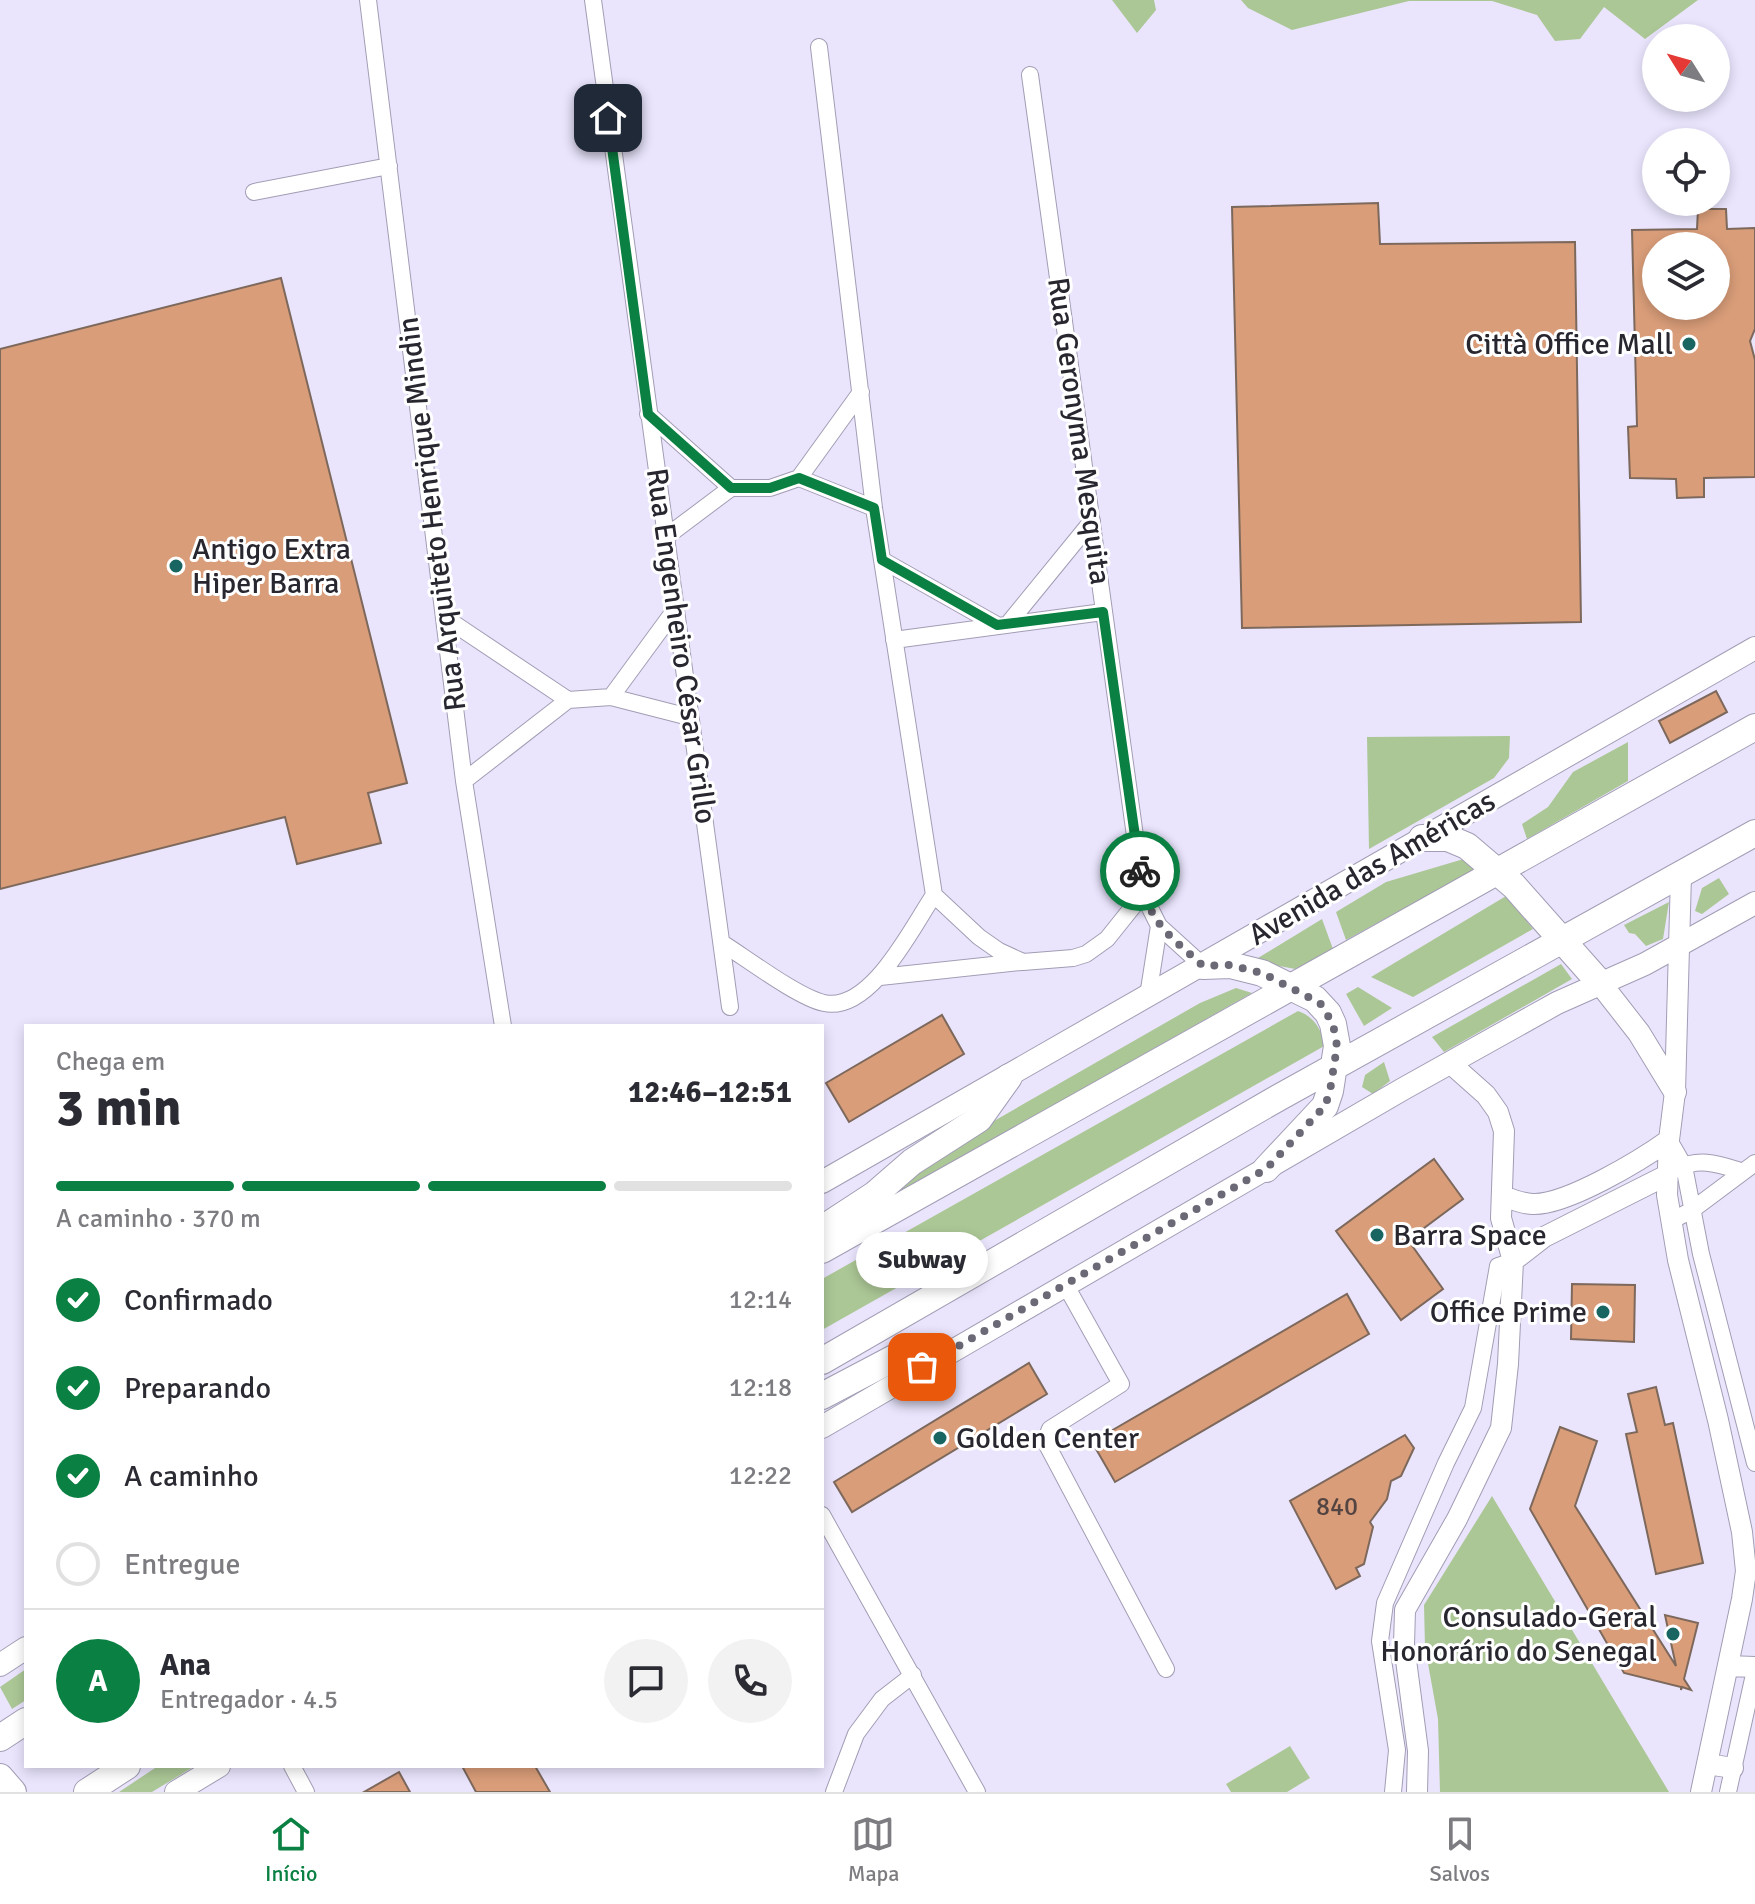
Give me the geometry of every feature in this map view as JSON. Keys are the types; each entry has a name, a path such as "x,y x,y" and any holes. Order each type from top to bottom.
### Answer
{"highway":[{"path":"824,1249 1755,727"},
{"path":"824,1360 1278,1098 1755,833"},
{"path":"1422,838 1457,841 1499,872 1600,983"},
{"path":"1203,966 1230,965 1262,973 1315,999 1328,1013 1337,1046 1325,1106 1266,1169"},
{"path":"824,1228 874,1195 912,1162 979,1119 1009,1077"},
{"path":"824,1395 898,1356 920,1353 942,1355"},
{"path":"0,1738 24,1722"},
{"path":"87,1792 124,1768"},
{"path":"0,1777 13,1792"}],"main road":[{"name":"Avenida das Américas","path":"824,1181 1755,648"},
{"path":"824,1426 1450,1063 1557,1003 1678,946 1755,903"},
{"path":"1600,983 1639,1033 1675,1092"},
{"path":"0,1665 24,1649"},
{"path":"176,1792 216,1768"}],"street":[{"name":"Rua Arquiteto Henrique Mindin","path":"368,0 464,781 503,1024"},
{"name":"Rua Engenheiro César Grillo","path":"593,0 730,1007"},
{"path":"819,47 874,508 934,895 979,937 1023,962"},
{"name":"Rua Geronyma Mesquita","path":"1030,75 1143,894 1159,926 1203,966"},
{"path":"254,192 389,166"},
{"path":"667,536 731,488 770,488 799,478 861,392"},
{"path":"648,414 731,488"},
{"path":"799,478 874,508"},
{"path":"1002,625 1092,521"},
{"path":"882,560 1002,625"},
{"path":"611,697 677,607"},
{"path":"894,640 1103,612"},
{"path":"444,617 568,700"},
{"path":"464,781 568,700 611,697 689,717"},
{"path":"1681,875 1675,1092 1669,1140 1676,1170 1692,1210 1755,1463"},
{"path":"880,977 1073,958 1086,954 1107,939 1143,894"},
{"path":"722,943 808,997 826,1004 847,1002 880,977 934,895"},
{"path":"1148,996 1159,926"},
{"path":"1417,1792 1418,1751 1404,1645 1405,1610 1457,1519 1501,1428 1513,1261 1501,1218 1504,1131 1498,1112 1486,1095 1450,1063"},
{"path":"1502,1196 1534,1204 1559,1199 1619,1171 1669,1140"},
{"path":"1393,1792 1397,1750 1380,1641 1385,1603 1473,1408 1498,1266 1513,1261 1544,1237 1676,1170 1701,1162 1748,1167"},
{"path":"1671,1221 1692,1210 1748,1167"},
{"path":"1676,1170 1671,1221 1742,1532 1746,1571 1701,1792"},
{"path":"1065,1284 1121,1384 1050,1429 1045,1441 1166,1669"},
{"path":"824,1519 977,1792"},
{"path":"1728,1666 1755,1668 1728,1792"},
{"path":"834,1792 856,1734 882,1699 913,1675"},
{"path":"1707,1764 1733,1768"},
{"path":"293,1768 306,1792"}],"green space":[{"path":"1112,0 1154,0 1156,10 1137,33"},
{"path":"1241,0 1698,0 1665,24 1642,24 1642,37 1604,7 1580,39 1555,41 1537,15 1492,1 1409,1 1292,30 1248,8"},
{"path":"1510,736 1509,758 1494,778 1369,849 1367,737"},
{"path":"1628,742 1628,781 1527,839 1522,824 1548,807 1573,772"},
{"path":"1467,858 1477,868 1346,940 1336,912 1386,882"},
{"path":"1719,878 1729,894 1702,914 1695,911 1702,888"},
{"path":"1506,896 1533,929 1413,997 1371,977"},
{"path":"1669,902 1663,939 1646,946 1635,934 1629,933 1624,925"},
{"path":"1322,919 1333,949 1295,969 1253,961"},
{"path":"1561,964 1572,979 1444,1052 1432,1037"},
{"path":"1358,987 1392,1008 1364,1026 1346,994"},
{"path":"1236,988 1252,993 871,1208 945,1149 1200,1003"},
{"path":"1298,1011 1316,1024 1326,1045 824,1329 824,1278"},
{"path":"1384,1062 1390,1081 1373,1094 1362,1087 1365,1075"},
{"path":"1492,1496 1669,1792 1440,1792 1438,1719 1425,1647 1424,1605"},
{"path":"24,1670 24,1701 12,1709 0,1687"},
{"path":"1290,1746 1310,1778 1287,1792 1231,1792 1226,1784"},
{"path":"155,1768 192,1768 152,1792 119,1792"}],"building":[{"path":"1378,203 1380,244 1575,242 1581,622 1242,628 1232,207"},
{"name":"Città Office Mall","path":"1698,216 1726,216 1727,229 1755,228 1755,329 1750,341 1755,360 1755,477 1704,478 1704,497 1677,498 1676,479 1630,478 1628,427 1637,426 1632,230 1697,229"},
{"name":"Antigo Extra Hiper Barra","path":"281,278 407,783 368,793 381,843 297,864 285,817 0,889 0,349"},
{"path":"1716,691 1727,712 1670,743 1659,721"},
{"path":"942,1015 964,1054 849,1122 826,1083"},
{"name":"Barra Space","path":"1434,1159 1463,1199 1408,1240 1443,1289 1401,1320 1336,1231"},
{"name":"Office Prime","path":"1572,1284 1635,1285 1634,1342 1571,1339"},
{"path":"1347,1294 1369,1334 1115,1482 1092,1442"},
{"name":"Golden Center","path":"1029,1363 1047,1394 852,1512 834,1482"},
{"path":"1656,1387 1665,1425 1673,1423 1703,1563 1656,1574 1626,1434 1637,1432 1628,1394"},
{"path":"1560,1427 1597,1441 1575,1506 1676,1666 1665,1615 1698,1623 1684,1679 1691,1690 1682,1687 1681,1690 1681,1687 1624,1673 1530,1509"},
{"path":"1405,1435 1414,1448 1401,1476 1391,1481 1387,1499 1370,1522 1373,1527 1364,1564 1356,1568 1360,1576 1336,1589 1290,1501"},
{"path":"463,1768 536,1768 550,1792 476,1792"},
{"path":"399,1772 410,1792 364,1792"}],"way so far":[{"path":"922,1367 1266,1169 1325,1106 1337,1046 1328,1013 1315,999 1262,973 1230,965 1203,966 1159,926 1143,894 1140,871"}],"place":[{"name":"Città Office Mall","path":"1689,344"},
{"name":"Antigo Extra Hiper Barra","path":"176,566"},
{"name":"Barra Space","path":"1377,1235"},
{"name":"Office Prime","path":"1603,1312"},
{"name":"Subway","path":"922,1367"},
{"name":"Golden Center","path":"940,1438"},
{"name":"Consulado-Geral Honorário do Senegal","path":"1673,1634"}],"route":[{"path":"608,118 648,414 731,488 770,488 799,478 874,508 882,560 997,625 1103,612 1140,871"}]}
